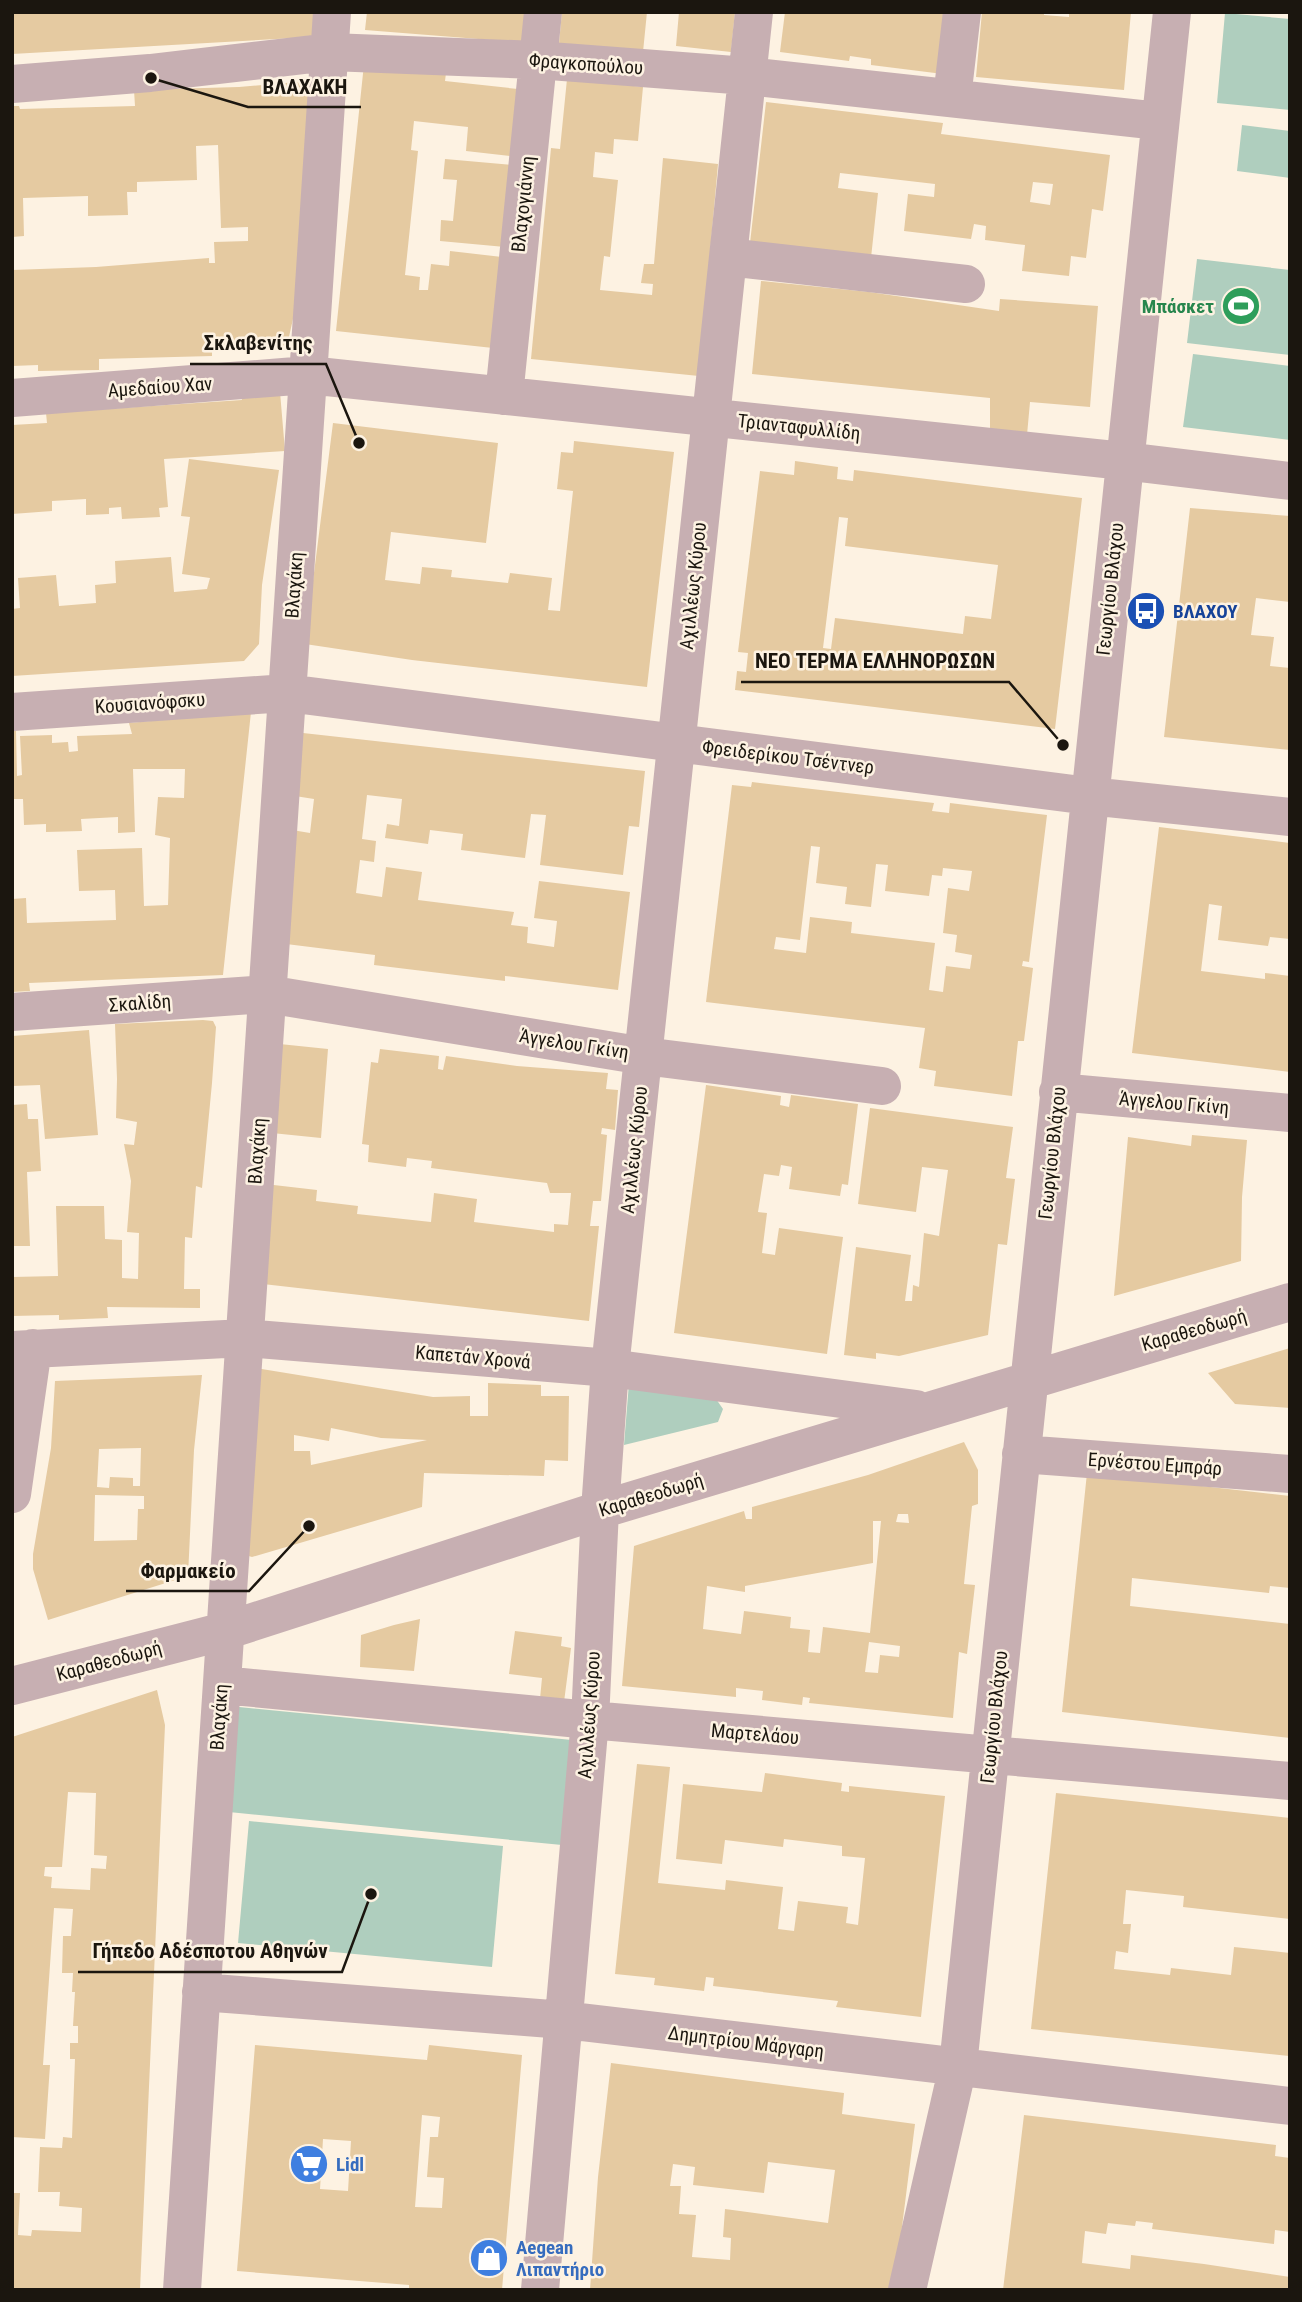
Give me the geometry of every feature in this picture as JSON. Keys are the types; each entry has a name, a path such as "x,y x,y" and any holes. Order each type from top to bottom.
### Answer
{"street":[{"name":"Βλαχάκη","path":"182,2290 332,12"},
{"name":"Βλαχογιάννη","path":"504,396 543,12"},
{"name":"Αχιλλέως Κύρου","path":"540,2290 590,1720 610,1368 754,12"},
{"path":"952,98 962,12"},
{"name":"Γεωργίου Βλάχου","path":"907,2290 958,2066 1172,12"},
{"name":"Φραγκοπούλου","path":"12,84 150,73 330,52 537,60 747,76 1159,121"},
{"path":"728,257 966,284"},
{"name":"Τριανταφυλλίδη","path":"308,375 1290,481"},
{"name":"Αμεδαίου Χαν","path":"12,398 308,375"},
{"name":"Κουσιανόφσκυ","path":"12,712 287,693"},
{"name":"Φρειδερίκου Τσέντνερ","path":"287,693 1089,796 1290,817"},
{"name":"Σκαλίδη","path":"12,1012 267,994"},
{"name":"Άγγελου Γκίνη","path":"267,994 644,1056 881,1086"},
{"name":"Άγγελου Γκίνη","path":"1058,1092 1290,1113"},
{"name":"Καραθεοδωρή","path":"12,1686 225,1631 600,1510 1290,1302"},
{"name":"Καπετάν Χρονά","path":"22,1349 245,1338 610,1368 931,1411"},
{"path":"12,1494 22,1349"},
{"name":"Ερνέστου Εμπράρ","path":"1021,1454 1290,1474"},
{"name":"Μαρτελάου","path":"222,1685 1290,1781"},
{"name":"Δημητρίου Μάργαρη","path":"201,1992 564,2020 1290,2106"}],"green space":[{"path":"1225,13 1290,19 1290,110 1217,103"},
{"path":"1242,125 1290,131 1290,178 1237,171"},
{"name":"Μπάσκετ","path":"1197,259 1290,270 1290,355 1187,343"},
{"name":"Μπάσκετ","path":"1193,354 1290,366 1290,440 1183,427"},
{"path":"629,1383 716,1399 723,1409 718,1422 624,1445"},
{"path":"239,1707 572,1740 562,1845 229,1812"},
{"path":"249,1821 503,1846 492,1967 238,1943"}],"building":[{"path":"12,12 329,12 329,36 12,54"},
{"path":"367,12 532,12 530,43 365,30"},
{"path":"562,12 647,12 643,52 559,43"},
{"path":"679,12 735,12 731,52 676,46"},
{"path":"785,12 951,12 943,74 871,65 871,59 850,56 849,61 780,52"},
{"path":"982,12 1044,12 1044,15 1069,17 1069,12 1131,12 1124,90 976,77"},
{"path":"364,64 446,73 445,81 518,89 511,156 466,151 468,127 414,121 411,150 418,151 405,275 420,277 419,290 428,290 431,264 449,266 450,251 502,257 493,348 336,331"},
{"path":"567,79 643,87 638,141 614,139 613,154 595,152 593,177 618,180 610,257 604,256 600,290 652,295 653,284 641,283 644,264 654,264 663,158 718,164 699,376 531,359 551,148 560,149"},
{"path":"319,80 295,310 286,350 212,348 212,356 99,359 99,370 38,371 38,365 12,366 12,270 96,267 209,258 209,263 215,263 214,242 248,241 248,227 221,228 218,145 196,146 197,180 137,182 137,192 127,192 128,215 88,216 88,196 23,198 24,236 12,237 12,106 19,106 20,109 135,106 134,90 239,87"},
{"path":"766,102 943,123 941,134 1110,155 1103,211 1092,209 1086,258 1071,256 1069,276 1022,271 1025,245 985,240 986,226 974,224 971,239 904,231 908,194 934,197 935,184 840,173 838,188 878,193 871,258 750,243","holes":["1033,182 1053,184 1050,205 1030,202"]},
{"path":"445,159 512,165 505,247 440,241 441,220 453,221 457,180 443,179"},
{"path":"761,281 869,292 999,311 1000,299 1098,306 1090,407 1030,402 1027,435 990,430 990,398 752,374"},
{"path":"280,392 285,451 164,459 168,507 159,508 160,517 122,519 121,507 109,508 109,514 86,515 86,499 52,501 52,511 12,514 12,425 47,423 46,413 242,400 241,395"},
{"path":"333,423 498,443 486,543 391,532 385,580 420,584 422,567 452,570 451,577 508,583 510,573 552,578 548,610 560,611 573,491 557,489 561,452 573,453 574,441 674,452 647,687 412,660 305,644"},
{"path":"189,459 279,470 262,585 259,644 244,661 12,676 12,609 20,608 18,578 56,575 59,606 96,603 95,585 116,583 115,561 171,557 174,592 207,589 210,578 182,574 190,517 181,516"},
{"path":"795,461 838,467 837,479 853,481 854,470 1082,498 1055,729 735,690 737,671 746,672 748,653 738,652 760,471 794,475","holes":["839,517 848,518 845,546 998,565 991,619 965,616 963,634 835,618 831,649 823,648"]},
{"path":"1190,508 1290,516 1290,602 1256,598 1251,635 1274,637 1270,666 1290,668 1290,750 1164,737"},
{"path":"251,712 223,975 29,983 30,991 12,992 12,899 26,898 27,923 116,920 115,890 79,891 77,850 142,848 144,906 168,905 170,838 155,835 158,797 184,798 185,769 133,769 135,832 118,833 118,817 81,819 82,831 46,832 46,824 24,825 23,799 12,799 12,731 16,731 17,776 22,775 20,736 52,735 52,743 68,742 69,752 78,751 77,736 132,734 129,723"},
{"path":"303,733 645,771 639,827 629,826 623,875 540,865 546,815 531,814 525,858 461,850 463,834 430,830 428,844 385,838 387,824 399,826 402,799 367,795 362,839 376,841 374,862 360,860 356,893 382,897 386,867 422,872 418,900 514,912 511,925 528,927 527,943 554,947 557,921 534,918 539,881 630,892 618,990 505,976 505,981 374,965 375,955 278,943 292,830 310,833 314,799 295,796"},
{"path":"752,782 934,803 932,811 949,813 950,803 1047,815 1029,962 1023,961 1022,966 1033,968 1024,1041 1018,1041 1012,1096 934,1086 936,1071 919,1068 925,1028 706,1002 732,785 751,787","holes":["811,846 820,847 816,883 847,887 845,904 871,907 876,864 888,865 885,891 929,896 932,875 942,876 943,868 972,871 969,891 948,888 943,933 957,935 955,952 972,955 970,969 946,966 943,992 929,990 935,943 851,933 852,922 810,917 806,953 774,949 776,937 800,940"]},
{"path":"1159,827 1290,843 1290,939 1270,937 1268,946 1218,940 1222,906 1209,904 1201,971 1265,979 1265,973 1290,976 1290,1072 1132,1053"},
{"path":"213,1021 216,1027 202,1188 196,1186 192,1238 185,1237 184,1289 200,1289 200,1308 107,1307 108,1318 59,1320 59,1315 12,1316 12,1277 58,1276 56,1206 104,1206 105,1239 122,1240 122,1278 138,1279 139,1233 127,1232 131,1181 124,1144 134,1145 137,1122 116,1118 115,1024"},
{"path":"89,1030 98,1135 45,1139 40,1085 12,1086 12,1036"},
{"path":"270,1043 328,1049 321,1138 262,1132"},
{"path":"380,1049 439,1056 438,1069 443,1070 446,1056 517,1066 608,1073 606,1089 618,1090 615,1130 602,1128 601,1134 607,1135 601,1201 593,1201 590,1226 599,1226 589,1321 254,1283 265,1184 317,1190 316,1201 358,1206 357,1214 431,1222 434,1193 477,1199 474,1222 554,1232 554,1224 568,1225 571,1193 550,1193 547,1183 431,1168 432,1161 407,1158 406,1167 368,1162 369,1145 362,1144 371,1062 378,1063"},
{"path":"706,1085 781,1096 780,1105 789,1107 791,1095 858,1104 848,1185 842,1184 840,1196 789,1189 792,1167 781,1165 779,1176 764,1174 758,1212 767,1213 762,1253 775,1255 779,1228 843,1237 827,1354 674,1333"},
{"path":"27,1104 28,1119 38,1119 41,1171 27,1172 30,1246 12,1246 12,1105"},
{"path":"870,1108 1013,1127 1006,1178 1015,1179 1007,1245 998,1244 988,1335 899,1356 876,1353 876,1359 844,1355 856,1247 911,1255 905,1301 912,1301 913,1285 919,1287 924,1233 939,1236 948,1170 922,1167 916,1212 858,1204"},
{"path":"1192,1135 1247,1140 1242,1197 1241,1261 1114,1296 1128,1137 1191,1146"},
{"path":"1290,1348 1290,1408 1235,1404 1208,1373"},
{"path":"250,1367 433,1397 470,1396 470,1416 488,1416 488,1383 541,1385 541,1396 569,1396 568,1461 545,1460 544,1476 424,1473 422,1507 252,1557 242,1554","holes":["331,1428 381,1438 427,1440 311,1465 310,1451 294,1451 294,1435 329,1441"]},
{"path":"202,1375 194,1450 188,1576 48,1620 33,1569 33,1554 51,1448 55,1381","holes":["141,1448 140,1486 133,1486 133,1478 110,1477 109,1488 97,1487 99,1449","95,1495 144,1496 144,1509 138,1509 137,1540 94,1541"]},
{"path":"964,1442 978,1470 978,1504 972,1506 964,1584 975,1585 967,1654 959,1652 953,1718 809,1703 810,1698 803,1697 802,1705 762,1700 763,1691 736,1688 736,1697 622,1686 634,1546 744,1511 746,1519 752,1519 752,1507 868,1475","holes":["898,1514 908,1514 909,1523 896,1522","873,1521 881,1521 870,1633 823,1627 820,1653 808,1652 810,1630 790,1628 791,1617 744,1611 741,1634 703,1629 707,1586 745,1592 745,1586 873,1563","869,1642 900,1646 899,1657 880,1655 878,1673 865,1672"]},
{"path":"1087,1473 1290,1496 1290,1588 1270,1586 1269,1593 1132,1578 1130,1606 1290,1624 1290,1738 1062,1712"},
{"path":"420,1619 414,1671 360,1667 361,1635"},
{"path":"515,1631 562,1637 561,1646 571,1648 564,1702 540,1699 542,1678 509,1674"},
{"path":"157,1690 165,1725 140,2290 12,2290 12,2193 20,2193 18,2235 31,2236 32,2230 81,2232 82,2208 59,2206 60,2192 38,2192 40,2147 62,2148 63,2137 72,2138 75,2059 70,2059 70,2043 78,2043 78,2026 73,2026 73,1973 62,1973 63,1936 71,1936 73,1909 54,1908 43,2065 50,2065 45,2139 12,2137 12,1737","holes":["68,1792 96,1793 94,1855 107,1856 106,1869 91,1868 90,1890 51,1888 52,1877 44,1876 45,1867 62,1867"]},
{"path":"637,1764 670,1767 658,1883 725,1890 726,1880 783,1887 778,1929 794,1931 798,1901 848,1907 846,1923 858,1925 865,1858 842,1856 842,1846 784,1839 783,1847 725,1840 722,1864 676,1859 683,1784 762,1792 765,1773 842,1783 841,1791 849,1792 849,1786 945,1796 921,2017 836,2007 838,2001 713,1986 714,1978 706,1977 704,1991 654,1985 655,1978 615,1974"},
{"path":"1056,1793 1290,1818 1290,1919 1183,1907 1184,1896 1126,1890 1123,1924 1131,1924 1128,1953 1116,1951 1114,1969 1170,1975 1171,1968 1231,1975 1234,1947 1290,1953 1289,2056 1031,2029"},
{"path":"255,2045 427,2060 429,2045 522,2055 502,2290 409,2290 409,2285 237,2271","holes":["422,2115 440,2117 438,2137 430,2137 427,2177 444,2178 442,2208 415,2207","323,2139 351,2141 348,2191 320,2189"]},
{"path":"611,2063 844,2093 842,2114 915,2124 894,2290 590,2290 598,2177","holes":["768,2162 835,2170 828,2223 725,2209 723,2237 731,2238 730,2260 692,2257 696,2215 679,2214 681,2186 670,2186 673,2164 695,2167 693,2185 764,2193"]},
{"path":"1024,2115 1276,2145 1275,2156 1290,2158 1290,2232 1275,2230 1274,2244 1152,2229 1153,2223 1136,2221 1135,2226 1108,2223 1106,2234 1085,2231 1082,2263 1130,2269 1131,2255 1204,2264 1290,2277 1290,2290 1003,2290"}],"place":[{"name":"ΒΛΑΧΑΚΗ","path":"151,78"},
{"name":"Μπάσκετ","path":"1241,306"},
{"name":"Σκλαβενίτης","path":"359,443"},
{"name":"ΒΛΑΧΟΥ","path":"1146,611"},
{"name":"ΝΕΟ ΤΕΡΜΑ ΕΛΛΗΝΟΡΩΣΩΝ","path":"1063,745"},
{"name":"Φαρμακείο","path":"309,1526"},
{"name":"Γήπεδο Αδέσποτου Αθηνών","path":"371,1894"},
{"name":"Lidl","path":"309,2164"},
{"name":"Aegean Λιπαντήριο","path":"489,2258"}]}
